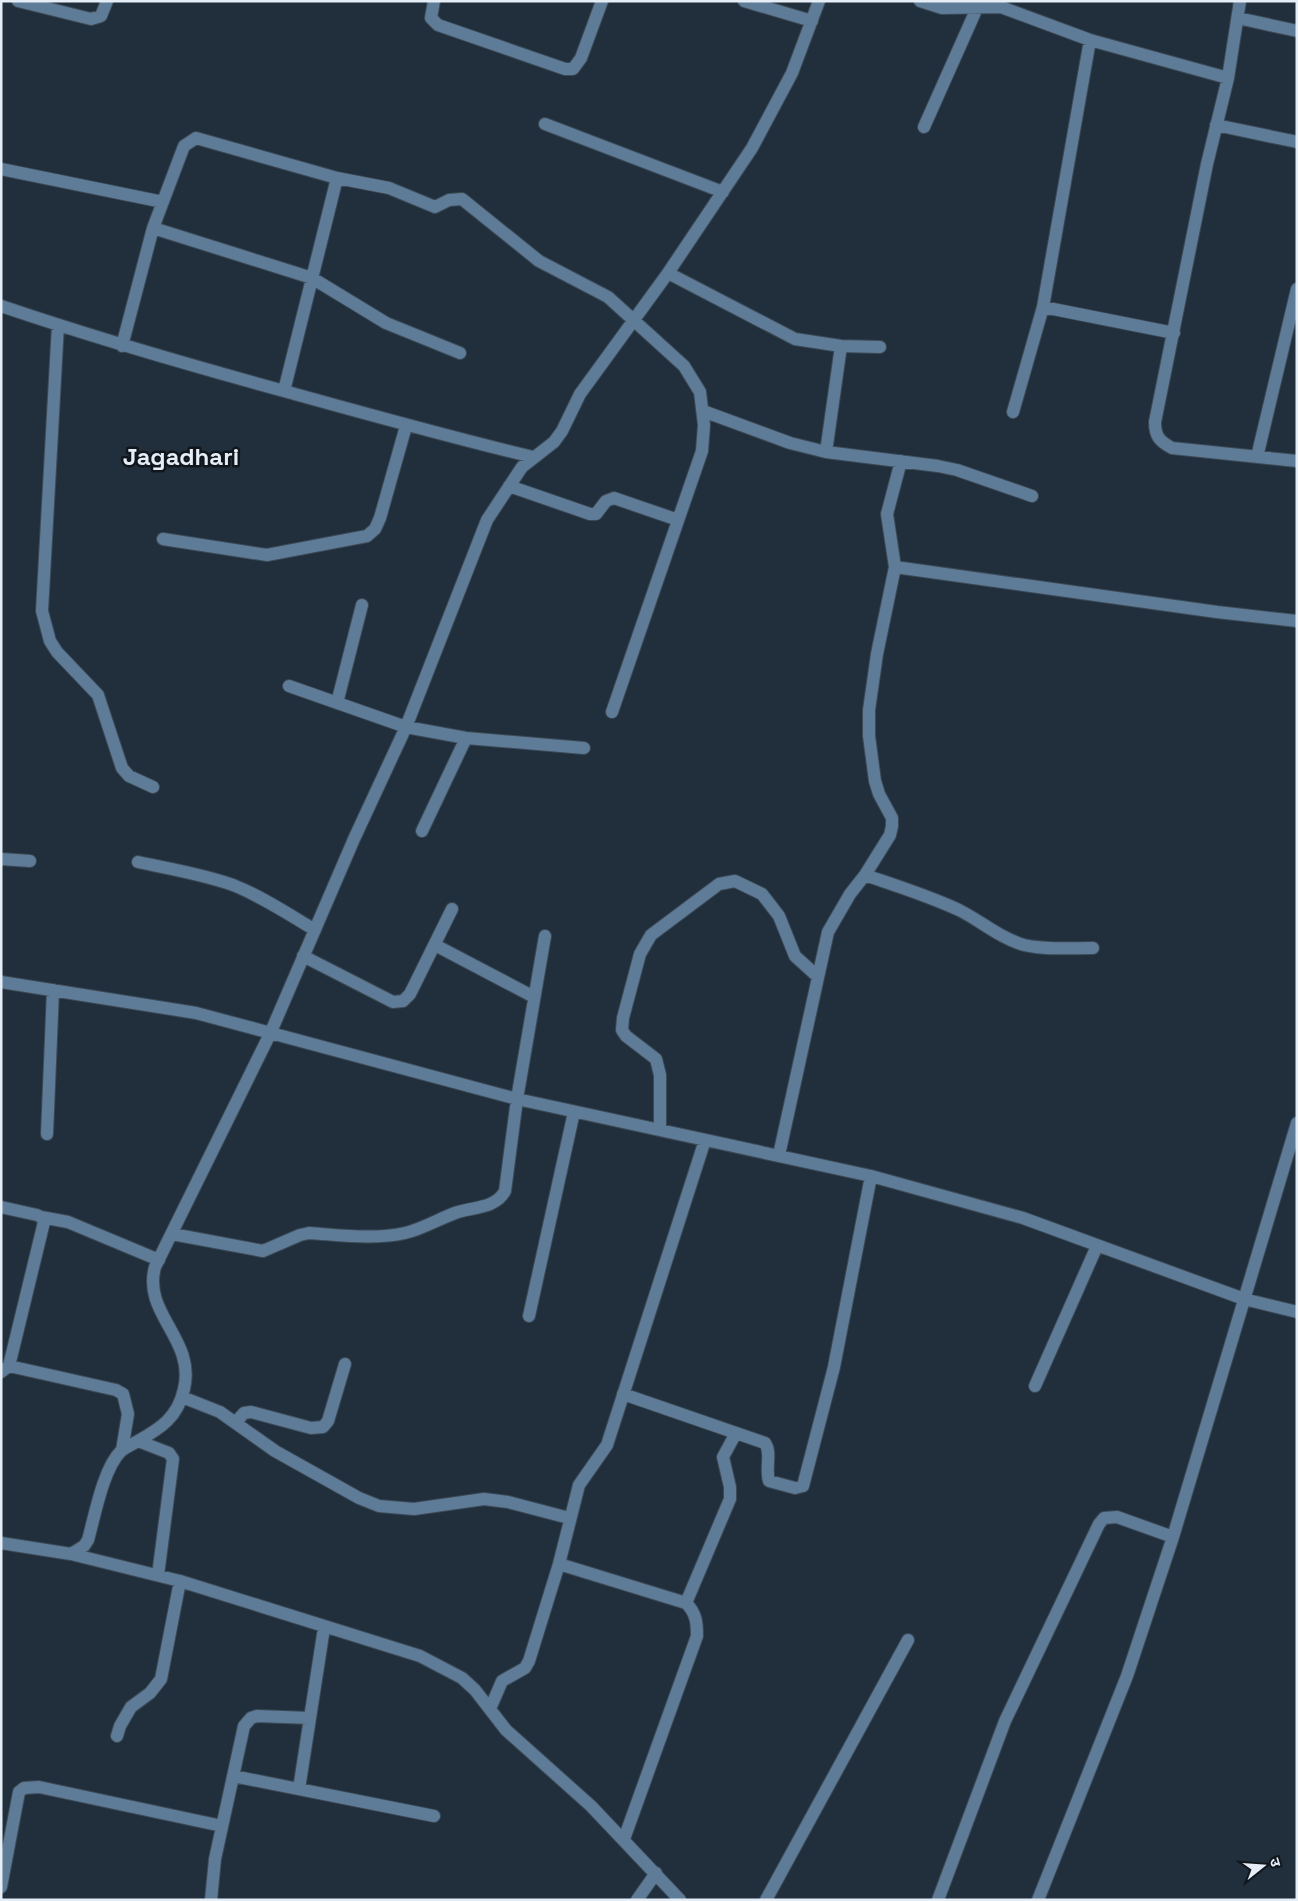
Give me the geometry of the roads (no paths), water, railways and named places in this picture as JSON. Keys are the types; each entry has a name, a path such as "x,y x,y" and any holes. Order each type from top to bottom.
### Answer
{"street":[{"path":"18,1 91,19 101,16 107,1"},
{"path":"434,1 431,18 438,25 564,69 573,69 581,58 602,1"},
{"path":"122,1450 163,1427 172,1417 182,1397 186,1367 183,1353 158,1306 151,1281 159,1260 270,1034 406,727 487,520 519,471 533,457 554,442 562,431 580,394 668,273 752,148 779,99 819,1"},
{"path":"920,1 942,8 1001,7 1090,40 1228,78"},
{"path":"1240,1 1228,78 1216,125 1155,422 1155,432 1161,442 1172,448 1297,461"},
{"path":"752,2 812,22"},
{"path":"924,127 977,8"},
{"path":"1238,18 1297,30"},
{"path":"1013,412 1043,306 1090,40"},
{"path":"545,124 723,192"},
{"path":"1216,125 1297,142"},
{"path":"122,346 153,228 184,146 196,138 337,178 389,188 435,206 449,200 462,200 539,261 608,297 684,366 700,392 703,410 702,451 612,712"},
{"path":"1,169 163,202"},
{"path":"284,391 337,178"},
{"path":"153,228 312,278 386,323 460,353"},
{"path":"668,273 795,339 841,346 880,347"},
{"path":"1257,457 1297,289"},
{"path":"1,306 122,346 406,426 533,457"},
{"path":"1043,306 1174,333"},
{"path":"58,325 42,611 50,641 57,652 98,695 122,768 129,776 152,787"},
{"path":"826,452 841,346"},
{"path":"703,410 790,443 826,452 956,470 1032,496"},
{"path":"162,539 266,555 367,536 375,529 380,518 406,426"},
{"path":"779,1155 828,932 850,894 865,875 890,835 892,826 892,818 879,794 875,781 869,736 869,710 875,664 895,567 887,514 900,461"},
{"path":"509,486 590,514 596,514 606,501 614,498 678,520"},
{"path":"895,567 1217,612 1297,621"},
{"path":"337,703 362,605"},
{"path":"289,686 406,727 466,738 584,748"},
{"path":"422,831 466,738"},
{"path":"1,859 30,862"},
{"path":"138,862 206,877 234,886 315,930"},
{"path":"865,875 946,904 995,932 1022,944 1040,948 1093,948"},
{"path":"660,1130 660,1076 656,1059 626,1036 622,1030 623,1018 640,954 651,935 719,884 735,881 762,894 771,902 785,929 795,956 817,976"},
{"path":"303,956 393,1002 403,1001 410,994 452,909"},
{"path":"172,1234 263,1251 300,1234 396,1235 501,1199 505,1191 517,1099 545,936"},
{"path":"435,944 534,998"},
{"path":"1,982 196,1013 517,1099 871,1176 1022,1218 1244,1299 1297,1312"},
{"path":"47,1134 53,990"},
{"path":"529,1316 574,1112"},
{"path":"1038,1900 1127,1676 1173,1537 1297,1123"},
{"path":"490,1709 502,1681 525,1668 528,1661 559,1564 578,1485 607,1445 706,1140"},
{"path":"623,1394 765,1443 768,1448 767,1469 769,1480 795,1488 803,1486 834,1367 871,1176"},
{"path":"1,1207 68,1222 159,1260"},
{"path":"41,1217 43,1229 5,1369 116,1390 123,1394 128,1414 122,1450 107,1475 88,1540 84,1546 71,1554"},
{"path":"1035,1386 1097,1246"},
{"path":"236,1422 244,1413 251,1412 311,1428 323,1427 328,1421 345,1364"},
{"path":"182,1397 220,1412 275,1451 359,1498 379,1506 414,1509 484,1498 508,1502 569,1518"},
{"path":"686,1603 730,1499 730,1486 723,1457 736,1433"},
{"path":"138,1441 169,1453 173,1459 158,1575"},
{"path":"938,1900 1009,1712 1099,1524 1104,1518 1117,1517 1173,1537"},
{"path":"1,1544 71,1554 180,1581 324,1628 420,1656 446,1669 462,1678 506,1730 624,1838 680,1900"},
{"path":"559,1564 686,1603 693,1610 698,1622 697,1636 624,1838"},
{"path":"117,1736 131,1707 150,1693 161,1679 180,1581"},
{"path":"299,1789 324,1628"},
{"path":"766,1900 908,1640"},
{"path":"211,1900 215,1859 244,1726 247,1721 257,1716 309,1718"},
{"path":"233,1776 434,1816"},
{"path":"1,1887 20,1792 24,1788 39,1787 222,1826"},
{"path":"637,1900 656,1873"}],"district":[{"name":"Jagadhari","path":"181,456"}]}
